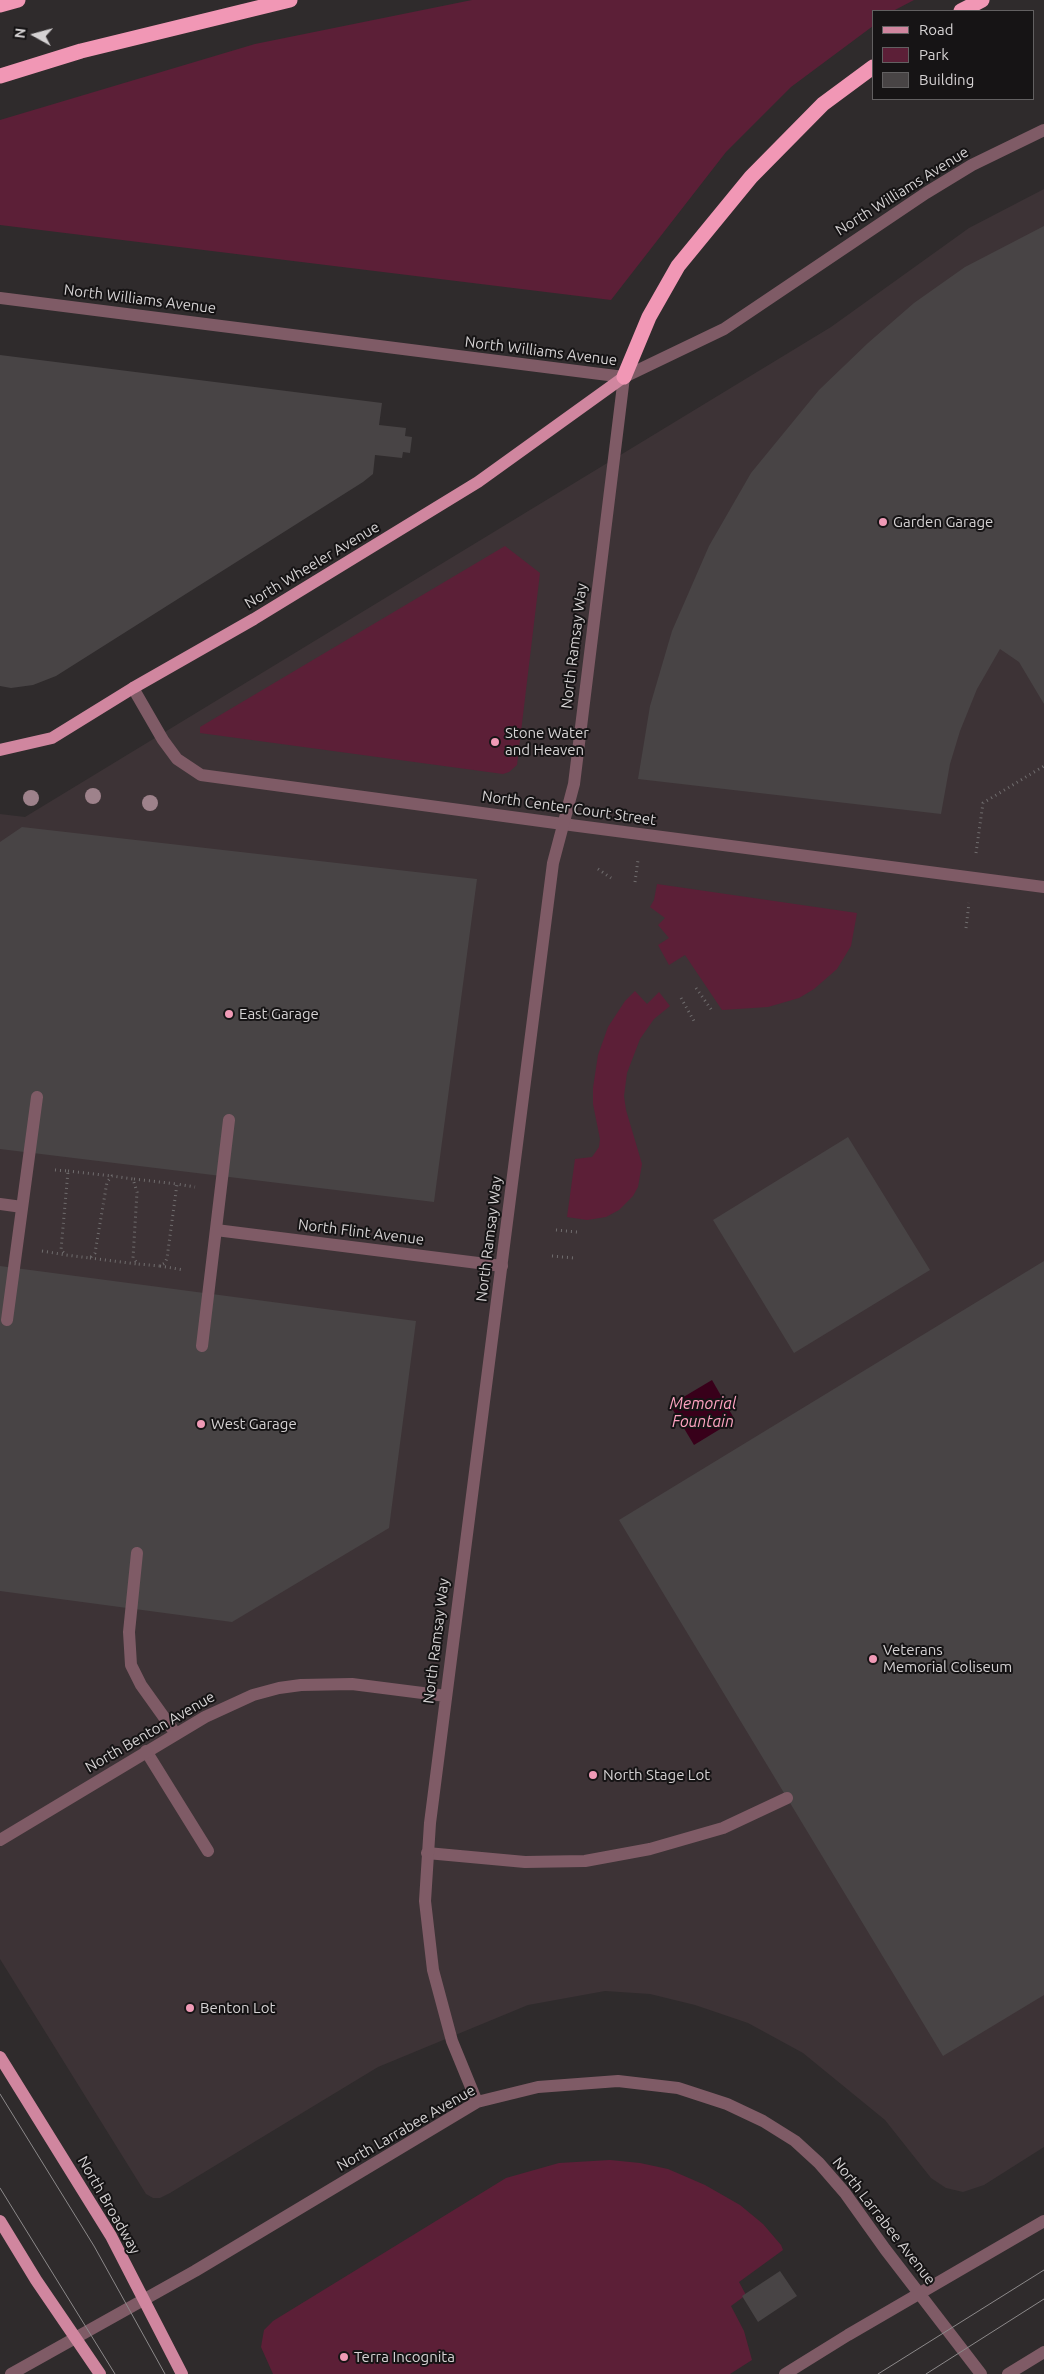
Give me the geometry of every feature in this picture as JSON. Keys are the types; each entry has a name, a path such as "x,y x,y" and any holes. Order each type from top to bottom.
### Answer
{"highway":[{"path":"0,5 18,0"},
{"path":"0,76 81,51 290,0"},
{"path":"963,10 982,0"},
{"path":"624,377 649,317 678,266 751,177 770,157 823,104 872,68"}],"main road":[{"name":"North Wheeler Avenue","path":"0,750 52,738 134,688 254,620 478,482 624,377"},
{"name":"North Broadway","path":"0,2056 111,2236 182,2374"},
{"path":"0,2221 100,2374"}],"street":[{"name":"North Williams Avenue","path":"0,298 624,377 724,329 926,193 972,165 1044,130"},
{"name":"North Ramsay Way","path":"477,2102 452,2041 433,1970 425,1901 427,1853 553,863 574,784 624,377"},
{"name":"North Center Court Street","path":"134,688 163,740 176,759 201,775 1044,887"},
{"path":"7,1320 37,1097"},
{"path":"202,1346 229,1120"},
{"path":"0,1204 22,1207"},
{"name":"North Flint Avenue","path":"216,1230 502,1266"},
{"path":"137,1553 130,1632 131,1665 142,1685 176,1734"},
{"name":"North Benton Avenue","path":"0,1840 205,1717 254,1695 279,1688 352,1684 446,1696"},
{"path":"146,1751 208,1851"},
{"path":"427,1853 525,1862 585,1862 650,1849 723,1828 787,1798"},
{"name":"North Larrabee Avenue","path":"10,2374 195,2271 477,2102 538,2087 618,2081 678,2088 727,2104 771,2126 795,2141 819,2163 845,2193 981,2374"},
{"path":"786,2374 1044,2221"},
{"path":"1008,2374 1044,2352"}],"path":[{"path":"1000,792 1044,766"},
{"path":"598,869 611,878"},
{"path":"696,988 713,1012"},
{"path":"681,998 694,1020"},
{"path":"50,1169 201,1187"},
{"path":"66,1255 61,1250 60,1243 68,1171"},
{"path":"90,1258 98,1246 105,1188 112,1176"},
{"path":"133,1179 138,1192 133,1258 138,1264"},
{"path":"160,1266 165,1263 167,1258 177,1184"},
{"path":"556,1230 577,1232"},
{"path":"40,1251 192,1271"},
{"path":"552,1256 574,1258"}],"shaded area":[{"path":"1044,189 1044,2147 984,2185 963,2192 946,2188 931,2178 885,2120 803,2053 748,2023 695,2005 650,1994 605,1991 528,2005 378,2067 170,2193 160,2198 153,2198 146,2194 0,1959 0,814 25,817 831,327 969,228"}],"green space":[{"path":"472,0 914,0 895,10 872,10 872,27 791,87 726,152 611,300 0,225 0,120 255,44"},
{"path":"505,546 540,573 517,765 509,772 503,774 200,733 200,727"},
{"path":"657,884 857,913 851,946 837,969 814,989 799,998 768,1007 722,1010 685,955 669,965 658,945 669,938 658,925 665,918 650,907 654,900"},
{"path":"635,991 647,1004 659,992 670,1006 654,1019 640,1039 627,1073 624,1096 626,1110 642,1164 638,1187 633,1196 619,1210 606,1217 587,1220 567,1217 575,1159 592,1157 599,1147 600,1139 593,1104 593,1088 598,1055 608,1027 625,1001"},
{"path":"610,2160 640,2163 668,2169 705,2185 740,2205 763,2224 781,2245 783,2250 739,2282 746,2295 731,2306 744,2331 752,2360 730,2374 273,2374 261,2347 264,2330 273,2321 506,2178 559,2163"}],"water":[{"name":"Memorial Fountain","path":"712,1380 735,1420 694,1445 670,1405"}],"building":[{"name":"Garden Garage","path":"1044,226 1044,704 1019,662 1000,649 977,689 960,731 950,764 941,814 638,779 650,706 672,631 709,546 751,473 819,390 868,343 914,303 965,267"},
{"path":"0,355 382,403 379,425 406,428 405,436 412,437 410,453 403,452 402,458 375,455 373,474 363,482 56,676 33,685 11,688 0,686"},
{"name":"East Garage","path":"22,827 477,879 434,1202 0,1149 0,842"},
{"path":"848,1137 930,1270 794,1353 713,1220"},
{"name":"Veterans Memorial Coliseum","path":"1044,1261 1044,1995 943,2056 619,1520"},
{"name":"West Garage","path":"0,1266 416,1321 389,1528 232,1622 0,1591"},
{"path":"780,2271 797,2296 758,2322 742,2296"}],"tram line":[{"path":"0,2094 94,2246 165,2374"},
{"path":"0,2188 115,2374"},
{"path":"878,2374 1044,2270"},
{"path":"926,2374 1044,2299"}],"place":[{"name":"Garden Garage","path":"883,522"},
{"name":"Stone Water and Heaven","path":"495,742"},
{"name":"East Garage","path":"229,1014"},
{"name":"West Garage","path":"201,1424"},
{"name":"Veterans Memorial Coliseum","path":"873,1659"},
{"name":"North Stage Lot","path":"593,1775"},
{"name":"Benton Lot","path":"190,2008"},
{"name":"Terra Incognita","path":"344,2357"}]}
